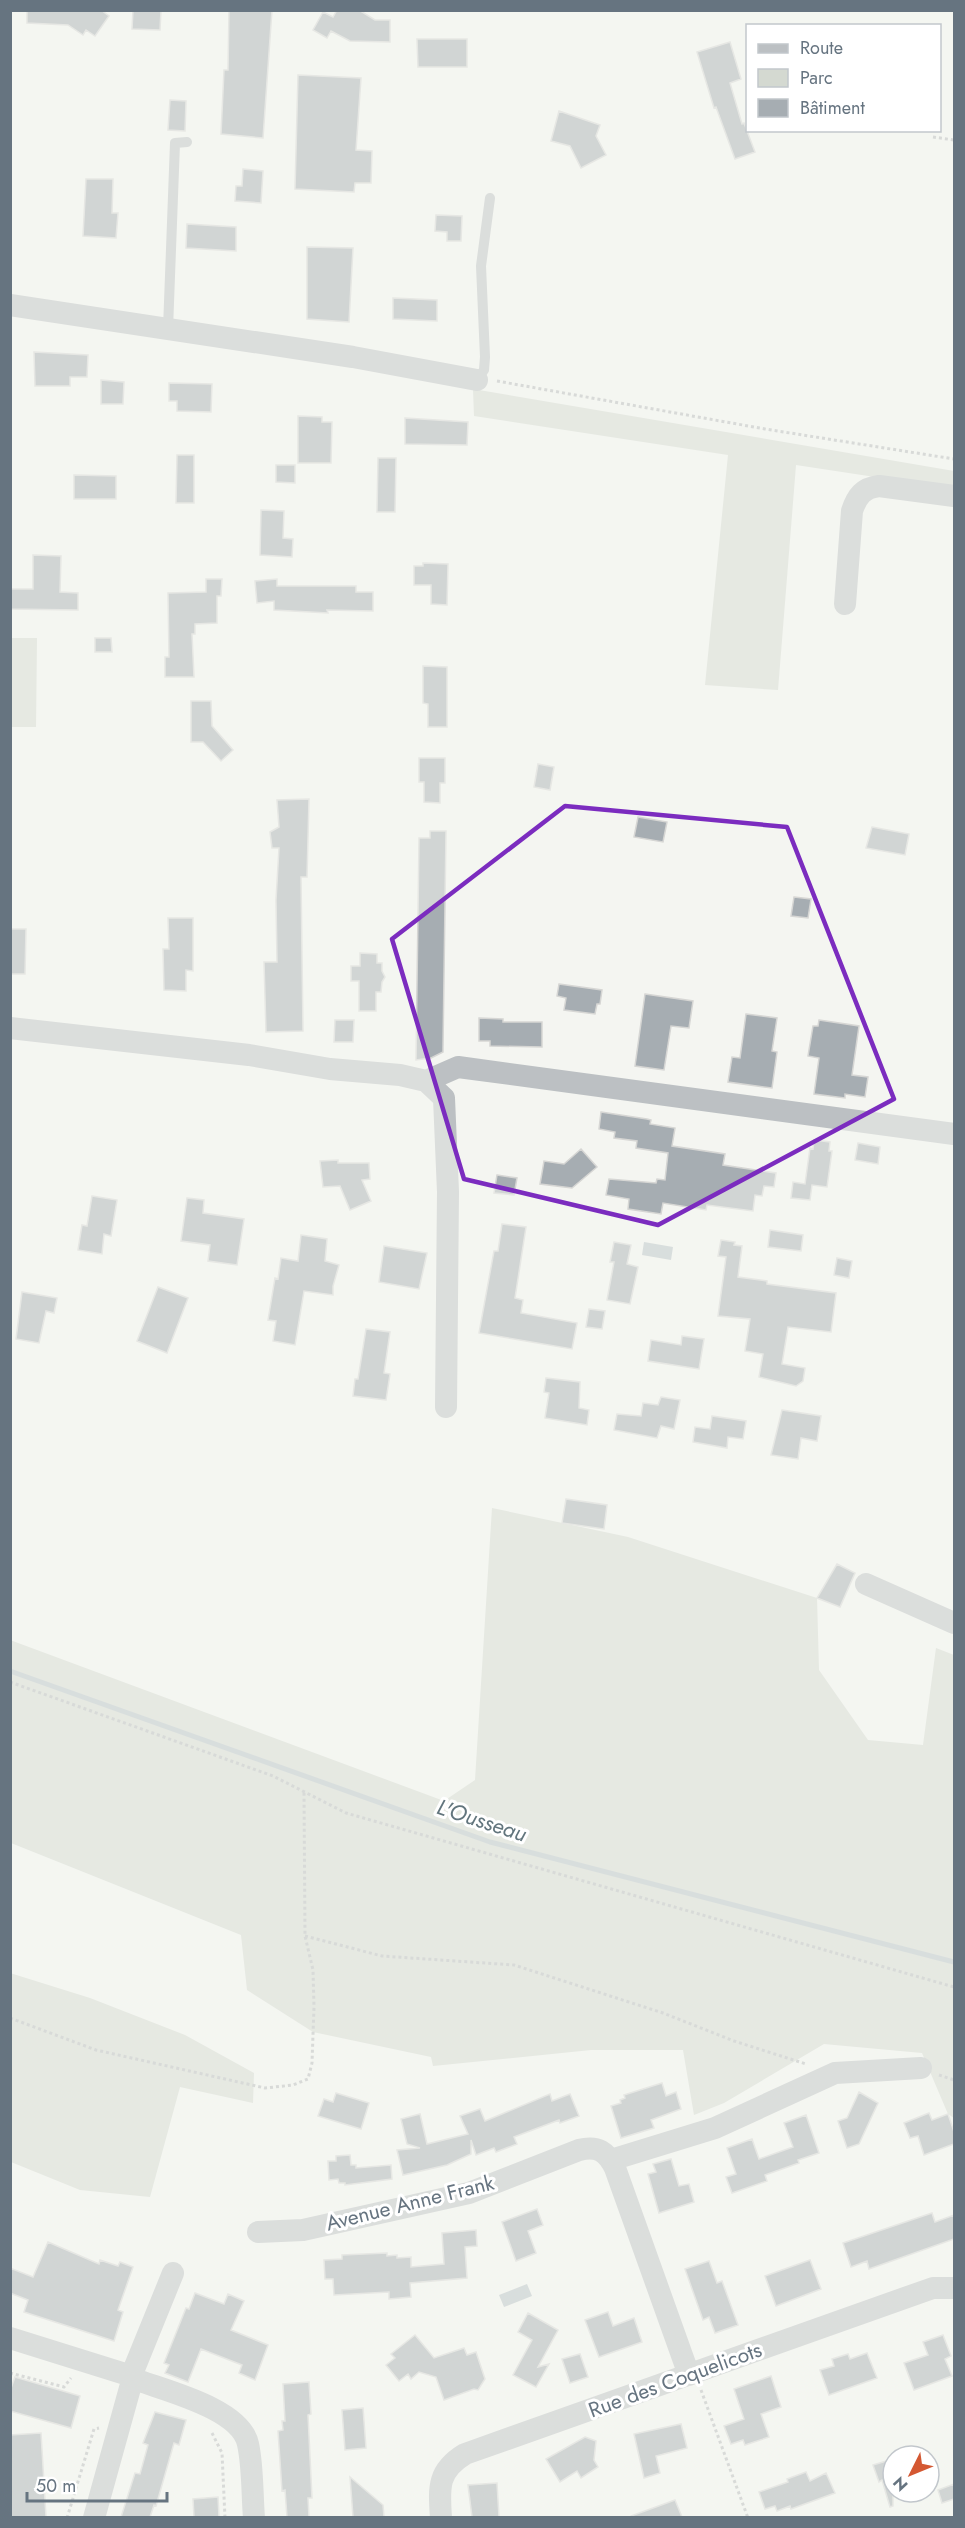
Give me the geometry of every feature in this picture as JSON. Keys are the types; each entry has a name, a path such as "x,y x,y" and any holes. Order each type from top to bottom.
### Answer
{"street":[{"path":"10,305 353,357 477,380"},
{"path":"845,604 852,511 862,491 869,487 879,486 954,496"},
{"path":"10,1028 249,1055 330,1069 400,1075 426,1081 444,1098 448,1192 446,1407"},
{"path":"426,1081 458,1067 954,1134"},
{"path":"866,1584 954,1623"},
{"path":"689,2375 611,2160 715,2128 835,2073 921,2068"},
{"name":"Avenue Anne Frank","path":"258,2232 303,2230 469,2193 589,2147 601,2150 611,2160"},
{"path":"94,2517 132,2378 173,2274"},
{"name":"Rue des Coquelicots","path":"441,2517 441,2482 448,2467 465,2454 933,2288 954,2288"},
{"path":"10,2338 132,2378 224,2413 244,2432 248,2444 254,2517"}],"lane":[{"path":"168,329 175,143 187,142"},
{"path":"477,380 484,370 485,357 481,266 490,198"}],"path":[{"path":"933,137 954,140"},
{"path":"504,382 649,410 954,459"},
{"path":"10,1682 273,1776 346,1814 954,1987"},
{"path":"10,2018 96,2050 265,2088 292,2085 308,2079 312,2063 313,1970 305,1936 304,1792"},
{"path":"305,1936 382,1956 514,1965 663,2013 734,2041 835,2073"},
{"path":"689,2375 700,2385 748,2517"},
{"path":"67,2517 94,2429 107,2427"}],"highlighted area":[{"path":"565,806 787,827 894,1099 658,1225 464,1179 392,939"}],"green space":[{"path":"473,389 954,471 954,489 796,465 778,690 705,685 728,455 474,416"},
{"path":"11,638 37,638 36,727 11,727"},
{"path":"492,1508 628,1537 817,1598 819,1670 868,1740 923,1745 936,1648 954,1655 954,2118 948,2114 922,2053 824,2044 724,2103 694,2115 683,2050 591,2050 433,2066 431,2057 313,2032 247,1990 241,1935 11,1843 10,1640 444,1801 475,1780"},
{"path":"10,1973 90,1998 185,2035 254,2073 253,2103 180,2087 150,2197 80,2190 11,2162"}],"shaded area":[{"path":"644,1242 673,1247 671,1260 642,1255"},
{"path":"527,2284 532,2296 504,2307 499,2295"}],"building":[{"path":"27,10 101,10 109,16 95,36 86,30 83,35 68,25 27,23"},
{"path":"133,10 161,10 160,30 132,29"},
{"path":"229,10 272,10 263,138 221,134 224,70 228,70"},
{"path":"337,10 359,10 375,20 390,20 390,42 350,41 331,31 327,38 313,30 323,12 333,17"},
{"path":"417,39 467,39 467,67 418,67"},
{"path":"730,42 741,79 730,83 742,124 744,123 755,152 735,159 716,107 714,108 697,52"},
{"path":"298,75 361,78 356,150 372,151 371,183 355,183 354,192 295,189"},
{"path":"170,100 186,101 185,131 168,130"},
{"path":"559,111 600,125 596,136 606,155 581,168 570,146 551,141"},
{"path":"243,169 263,171 261,203 235,201 236,186 242,186"},
{"path":"86,179 113,179 112,213 118,213 116,238 83,236"},
{"path":"436,215 462,216 461,241 447,241 447,232 435,231"},
{"path":"187,224 236,227 236,251 186,248"},
{"path":"307,247 353,248 349,322 307,319"},
{"path":"393,298 437,300 437,321 393,319"},
{"path":"34,352 88,355 87,377 70,377 70,386 35,386"},
{"path":"101,380 124,382 123,404 101,404"},
{"path":"169,383 212,384 211,412 177,411 177,401 169,401"},
{"path":"298,416 322,417 322,422 332,422 331,463 298,463"},
{"path":"405,418 468,422 467,445 405,444"},
{"path":"177,455 194,455 194,503 176,503"},
{"path":"378,458 396,458 395,512 377,512"},
{"path":"276,465 295,465 295,483 276,482"},
{"path":"74,475 116,476 116,499 74,499"},
{"path":"261,510 284,511 283,538 293,539 292,557 260,555"},
{"path":"33,555 61,556 60,592 78,593 78,610 10,609 10,589 33,589"},
{"path":"423,563 448,564 447,605 431,604 431,585 414,585 414,566 423,566"},
{"path":"206,579 222,579 221,596 217,596 217,623 195,624 195,634 192,634 194,677 165,677 165,657 169,657 168,593 206,592"},
{"path":"277,579 277,586 356,586 356,592 373,592 373,611 327,610 328,613 274,610 274,601 257,603 255,581"},
{"path":"95,638 111,638 112,652 95,652"},
{"path":"423,666 447,667 447,727 428,727 428,704 423,703"},
{"path":"191,701 211,701 212,726 233,750 221,761 203,742 191,742"},
{"path":"419,758 445,758 445,783 440,783 440,803 424,802 424,782 419,782"},
{"path":"538,764 554,767 550,790 534,787"},
{"path":"309,799 307,877 301,877 303,1031 266,1032 264,962 277,962 276,900 279,848 272,848 270,832 279,827 277,800"},
{"path":"638,817 667,822 663,842 634,837"},
{"path":"872,827 909,834 905,855 866,848"},
{"path":"430,831 446,831 443,1052 431,1058 416,1060 419,838 430,838"},
{"path":"794,897 811,899 808,918 791,916"},
{"path":"168,918 193,918 193,971 186,970 186,991 164,990 163,949 169,949"},
{"path":"10,929 26,929 25,974 10,974"},
{"path":"360,953 377,954 377,963 382,963 385,977 381,992 376,992 376,1011 359,1011 359,981 351,981 351,966 360,966"},
{"path":"559,984 602,990 600,1004 597,1004 595,1014 564,1010 566,998 557,996"},
{"path":"645,994 693,1001 689,1028 671,1026 664,1070 635,1066"},
{"path":"746,1014 777,1018 772,1051 777,1052 772,1088 728,1082 732,1057 740,1058"},
{"path":"479,1018 503,1019 503,1022 542,1022 542,1047 490,1046 490,1041 479,1041"},
{"path":"335,1020 354,1020 353,1042 334,1042"},
{"path":"819,1020 859,1026 852,1075 868,1077 865,1097 845,1094 845,1098 814,1094 819,1058 808,1056 813,1026 818,1026"},
{"path":"601,1112 647,1119 651,1120 650,1124 675,1128 672,1146 725,1154 723,1165 776,1173 774,1187 764,1186 762,1196 755,1195 753,1211 707,1205 706,1210 663,1203 661,1214 628,1209 629,1199 606,1195 609,1179 656,1183 657,1179 665,1180 668,1153 636,1148 637,1141 614,1138 615,1132 599,1129"},
{"path":"814,1140 830,1142 829,1151 832,1151 827,1187 812,1185 810,1200 791,1198 793,1182 805,1184 810,1148 813,1149"},
{"path":"858,1143 880,1147 878,1164 855,1160"},
{"path":"581,1149 597,1167 572,1188 540,1184 544,1161 564,1164"},
{"path":"338,1160 338,1163 369,1163 370,1179 362,1180 371,1201 350,1210 340,1186 323,1187 320,1161"},
{"path":"497,1175 517,1178 514,1195 494,1193"},
{"path":"92,1196 117,1200 111,1236 104,1234 102,1254 78,1250 82,1225 87,1226"},
{"path":"187,1198 204,1200 203,1213 244,1219 237,1265 208,1261 210,1245 181,1241"},
{"path":"502,1224 526,1227 515,1298 523,1300 521,1313 577,1323 572,1349 479,1333 494,1251 498,1251"},
{"path":"770,1230 803,1235 801,1251 768,1247"},
{"path":"301,1235 327,1239 325,1261 339,1265 333,1295 304,1291 295,1345 273,1341 276,1321 268,1320 281,1258 298,1261"},
{"path":"721,1240 735,1242 734,1245 742,1246 738,1277 767,1281 767,1284 836,1293 831,1332 788,1327 782,1364 805,1368 803,1381 796,1386 759,1377 763,1354 745,1351 750,1319 718,1316 726,1257 718,1256"},
{"path":"614,1242 631,1245 627,1264 638,1267 630,1304 607,1300 614,1262 610,1262"},
{"path":"384,1246 427,1253 419,1289 379,1282"},
{"path":"837,1258 852,1261 849,1278 834,1275"},
{"path":"158,1287 188,1298 167,1353 137,1341"},
{"path":"22,1292 57,1298 54,1313 46,1311 39,1343 16,1339"},
{"path":"589,1309 605,1311 602,1329 586,1327"},
{"path":"366,1329 390,1332 384,1373 390,1374 386,1400 353,1396"},
{"path":"682,1336 704,1339 699,1369 648,1361 651,1340 681,1345"},
{"path":"546,1378 580,1382 579,1408 589,1410 587,1425 545,1418 549,1393 544,1392"},
{"path":"661,1397 680,1400 674,1429 661,1426 657,1438 614,1430 617,1414 641,1416 643,1403 658,1405"},
{"path":"782,1410 821,1416 817,1441 801,1438 798,1459 771,1455"},
{"path":"712,1416 746,1421 743,1439 728,1437 727,1448 693,1442 695,1427 710,1429"},
{"path":"566,1499 607,1505 604,1529 562,1523"},
{"path":"837,1564 855,1573 840,1607 817,1598"},
{"path":"662,2083 666,2096 676,2092 681,2109 651,2120 654,2128 621,2138 611,2106 621,2103 620,2100 625,2098 624,2095"},
{"path":"859,2092 878,2103 859,2144 847,2148 838,2121 847,2118"},
{"path":"336,2093 369,2103 361,2129 318,2116 324,2099 333,2102"},
{"path":"550,2094 552,2101 570,2094 579,2116 560,2123 559,2120 514,2137 517,2144 496,2152 494,2148 476,2155 471,2140 471,2154 447,2165 403,2175 397,2150 420,2148 407,2144 401,2119 420,2114 427,2144 468,2134 460,2116 480,2109 485,2121"},
{"path":"929,2113 932,2120 948,2114 954,2132 954,2144 924,2155 918,2136 910,2138 904,2123"},
{"path":"806,2115 819,2153 765,2175 767,2181 732,2193 726,2177 736,2174 727,2148 752,2139 759,2159 793,2147 784,2123"},
{"path":"350,2155 351,2165 356,2165 356,2168 391,2165 392,2179 345,2185 345,2183 339,2183 338,2179 329,2180 328,2161 336,2161 336,2156"},
{"path":"671,2159 679,2186 689,2184 694,2202 659,2213 648,2174 656,2172 653,2164"},
{"path":"537,2209 543,2225 528,2231 536,2253 516,2261 502,2222"},
{"path":"932,2213 935,2222 954,2215 954,2239 869,2269 867,2261 851,2267 843,2243"},
{"path":"476,2230 477,2246 465,2247 467,2278 410,2283 411,2297 389,2299 389,2292 334,2295 333,2279 325,2279 324,2260 342,2259 342,2255 387,2253 387,2256 397,2255 397,2258 411,2257 411,2267 444,2264 442,2233"},
{"path":"48,2242 99,2264 100,2260 118,2266 120,2262 133,2267 118,2310 123,2312 114,2341 24,2312 28,2300 10,2293 10,2268 33,2277"},
{"path":"810,2260 821,2289 776,2306 765,2276"},
{"path":"709,2261 717,2283 722,2281 738,2325 715,2333 709,2317 703,2320 685,2269"},
{"path":"195,2293 224,2304 228,2294 244,2301 231,2330 268,2345 255,2380 239,2373 242,2365 201,2349 188,2382 165,2373 169,2365 164,2363 186,2308 189,2309"},
{"path":"608,2312 613,2326 634,2318 642,2342 599,2357 585,2320"},
{"path":"528,2313 558,2330 538,2367 549,2364 536,2387 513,2375 532,2340 518,2332"},
{"path":"415,2335 434,2358 464,2348 467,2355 476,2352 485,2379 478,2390 474,2389 444,2400 436,2377 419,2372 411,2379 408,2374 399,2381 386,2365 395,2358 391,2354"},
{"path":"943,2335 951,2356 945,2359 952,2376 914,2390 904,2363 928,2355 923,2342"},
{"path":"867,2353 877,2378 829,2395 820,2370 834,2366 832,2359 848,2354 850,2359"},
{"path":"580,2354 588,2377 570,2383 562,2359"},
{"path":"771,2376 781,2407 761,2414 769,2437 745,2445 743,2440 731,2444 724,2426 744,2419 734,2389"},
{"path":"15,2377 80,2396 71,2428 10,2411 10,2391"},
{"path":"309,2382 311,2414 308,2415 312,2498 308,2498 309,2517 287,2517 285,2490 282,2491 278,2431 283,2430 282,2421 285,2421 283,2384"},
{"path":"363,2408 366,2448 345,2450 342,2410"},
{"path":"155,2412 186,2420 179,2445 174,2443 156,2506 154,2505 150,2517 121,2517 135,2473 140,2474 148,2445 143,2443"},
{"path":"681,2424 687,2448 656,2456 660,2473 644,2478 634,2434"},
{"path":"41,2433 46,2517 11,2517 10,2435"},
{"path":"585,2437 596,2441 594,2460 598,2467 581,2478 577,2471 560,2482 546,2459"},
{"path":"881,2463 881,2481 879,2482 873,2465"},
{"path":"806,2472 810,2481 826,2473 835,2493 791,2509 790,2506 777,2511 775,2506 765,2509 759,2492 788,2482 787,2479"},
{"path":"350,2477 383,2505 384,2517 353,2517"},
{"path":"497,2483 499,2517 472,2517 468,2485"},
{"path":"954,2484 954,2499 942,2503 941,2489"},
{"path":"218,2497 219,2517 194,2517 193,2499"},
{"path":"675,2500 682,2517 631,2517 631,2516"}],"waterway":[{"name":"L'Ousseau","path":"10,1671 490,1842 954,1962"}]}
